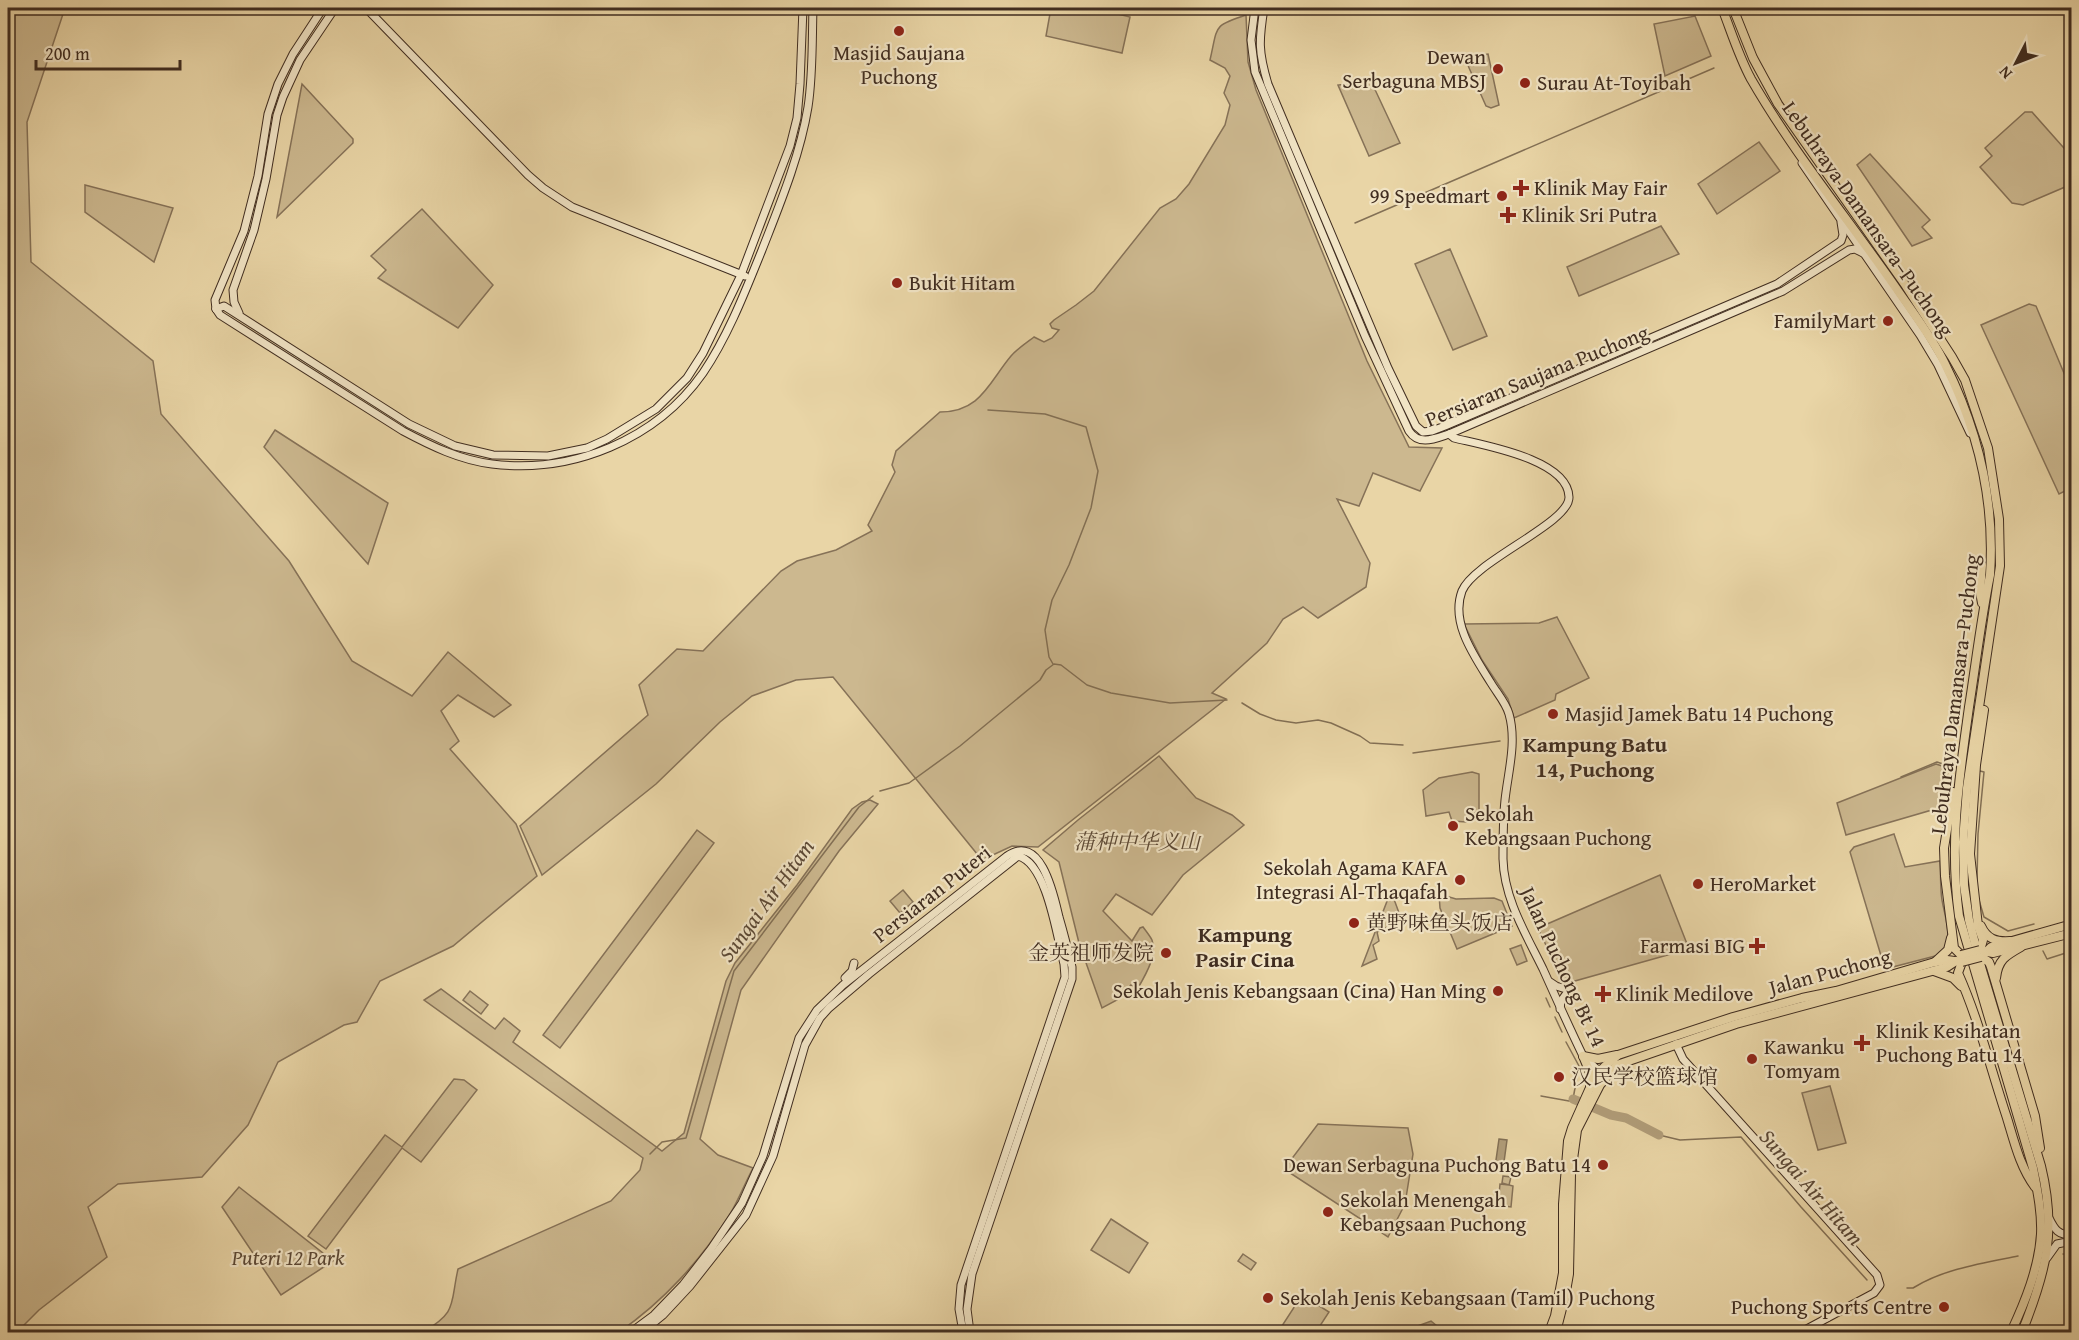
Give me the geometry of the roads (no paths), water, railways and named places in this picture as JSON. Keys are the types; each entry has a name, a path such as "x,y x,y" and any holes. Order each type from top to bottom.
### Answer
{"highway":[{"name":"Lebuhraya Damansara–Puchong","path":"1722,8 1750,77 1781,127 1931,339 1945,364 1967,412 1986,485 1991,549 1989,575 1958,778 1954,879 1959,916 2033,1168 2037,1189 2041,1234 2036,1264 2011,1332"},
{"name":"Lebuhraya Damansara–Puchong","path":"1733,8 1753,58 1778,104 1906,286 1965,380 1988,448 1999,519 2000,566 1967,788 1963,842 1964,885 1969,920 1981,967 2042,1166 2047,1191 2049,1236 2046,1260 2035,1301 2022,1332"},
{"path":"1982,565 1980,592 1983,606"},
{"path":"1986,663 1983,722 1973,798 1970,854 1976,915 1983,940 1982,953 1989,962 2035,1116 2042,1166"},
{"path":"1958,778 1951,798 1944,848 1952,935 1954,948 1960,959 1958,973 1971,1002 2014,1141 2027,1176 2037,1189"},
{"path":"1976,915 1987,935 2000,942 2010,941"},
{"path":"1952,935 1948,950 1934,966 1953,978 1971,1002"},
{"path":"1995,985 1998,967 2002,960 2021,947"}],"main road":[{"name":"Jalan Puchong","path":"1982,953 1991,947 2072,924"},
{"name":"Jalan Puchong","path":"1603,1075 1617,1065 1736,1024 1982,953 2021,947 2072,933"},
{"name":"Jalan Puchong","path":"1549,1332 1563,1273 1563,1204 1568,1141 1590,1093 1618,1055 1733,1017 1879,982"},
{"path":"1583,1056 1598,1059 1618,1055"},
{"path":"1583,1056 1591,1075 1590,1093"},
{"name":"Jalan Puchong","path":"1556,1332 1569,1274 1571,1174 1581,1111"}],"street":[{"path":"323,8 292,54 278,84 268,114 258,176 244,231 215,300 216,309 220,315 403,431 434,447 490,464 522,466 555,463 589,456 631,436 665,412 703,372 736,312 751,278 776,214 804,127 808,105 813,8"},
{"path":"241,315 234,303 233,290 254,230 277,115 300,60 335,8"},
{"path":"366,8 543,188 572,207 751,278"},
{"path":"216,309 224,306 241,315 409,424 455,446 493,455 548,456 586,448 607,439 633,425 665,401 687,378 703,353 741,275 790,146 797,118 803,8"},
{"name":"Persiaran Saujana Puchong","path":"1255,8 1251,40 1255,72 1286,151 1394,400 1408,431 1417,439 1429,440 1449,434 1783,291 1849,250 1855,249 1863,253"},
{"name":"Persiaran Saujana Puchong","path":"1264,8 1259,41 1262,65 1268,84 1388,368 1416,426 1423,432 1445,426 1785,280 1841,242 1843,235 1841,222"},
{"path":"1781,127 1806,172 1903,310 1938,365 1959,405 1965,425 1975,441"},
{"name":"Jalan Puchong Bt 14","path":"1449,434 1454,438 1511,452 1539,465 1562,480 1569,496 1562,512 1553,520 1508,550 1470,580 1463,589 1458,605 1460,623 1472,652 1509,713 1512,727 1505,803 1503,861 1507,891 1583,1056 1603,1075"},
{"name":"Persiaran Puteri","path":"631,1332 654,1314 683,1285 742,1203 763,1156 799,1038 817,1010 830,996 1017,849 1028,851 1048,877 1072,967 1072,979 972,1274 967,1309 970,1332"},
{"name":"Persiaran Puteri","path":"642,1332 663,1315 690,1286 746,1215 773,1156 805,1045 820,1018 869,974 1018,856 1028,861 1042,880 1064,964 1065,977 962,1285 959,1309 963,1332"},
{"path":"830,996 837,985 852,971 854,963"},
{"path":"1548,980 1556,986 1569,990 1561,1001 1560,1009"},
{"path":"1676,1044 1689,1066 1877,1275 1880,1285 1875,1293 1801,1332"},
{"path":"2049,1218 2056,1231 2063,1235 2072,1235"},
{"path":"2046,1260 2057,1244 2072,1241"}],"waterway":[{"path":"1355,223 1714,68"},
{"path":"988,410 1045,414 1086,427 1098,471 1091,508 1069,565 1052,600 1045,630 1049,657 1053,664"},
{"name":"Sungai Air Hitam","path":"880,791 909,783 960,746 1040,680 1046,670 1054,664 1061,665 1087,685 1111,693 1170,703 1227,700"},
{"name":"Sungai Air Hitam","path":"1242,703 1276,720 1296,723 1318,720 1331,723 1370,743 1403,745"},
{"name":"Sungai Air Hitam","path":"1413,753 1500,741"},
{"path":"1901,777 1937,762 1952,767"},
{"path":"1977,880 1978,834 1984,772 1980,771"},
{"name":"Sungai Air Hitam","path":"650,1154 662,1142 686,1138 734,971 859,807 873,796"},
{"path":"1979,900 1984,917 2008,931 2034,924"},
{"path":"2043,951 2047,959 2072,951"},
{"name":"Sungai Air Hitam","path":"1546,998 1550,1007"},
{"name":"Sungai Air Hitam","path":"1555,1017 1562,1032"},
{"name":"Sungai Air Hitam","path":"1541,1096 1569,1101 1573,1099 1579,1066 1566,1042"},
{"name":"Sungai Air Hitam","path":"1573,1099 1611,1115 1626,1118 1659,1135"},
{"name":"Sungai Air Hitam","path":"1659,1135 1680,1140 1741,1137 1867,1280"},
{"name":"Sungai Air Hitam","path":"2063,1254 2072,1255"},
{"name":"Sungai Air Hitam","path":"1907,1288 1913,1288 1950,1271 2018,1256"}],"place":[{"name":"Masjid Saujana Puchong","path":"899,31"},
{"name":"Dewan Serbaguna MBSJ","path":"1498,69"},
{"name":"Surau At-Toyibah","path":"1525,83"},
{"name":"Klinik May Fair","path":"1521,188"},
{"name":"99 Speedmart","path":"1502,196"},
{"name":"Klinik Sri Putra","path":"1508,215"},
{"name":"Bukit Hitam","path":"897,283"},
{"name":"FamilyMart","path":"1888,321"},
{"name":"Masjid Jamek Batu 14 Puchong","path":"1553,714"},
{"name":"Sekolah Kebangsaan Puchong","path":"1453,826"},
{"name":"Sekolah Agama KAFA Integrasi Al-Thaqafah","path":"1460,880"},
{"name":"HeroMarket","path":"1698,884"},
{"name":"黄野味鱼头饭店","path":"1354,923"},
{"name":"Farmasi BIG","path":"1757,946"},
{"name":"金英祖师发院","path":"1166,953"},
{"name":"Sekolah Jenis Kebangsaan (Cina) Han Ming","path":"1498,991"},
{"name":"Klinik Medilove","path":"1603,994"},
{"name":"Klinik Kesihatan Puchong Batu 14","path":"1862,1043"},
{"name":"Kawanku Tomyam","path":"1752,1059"},
{"name":"汉民学校篮球馆","path":"1559,1077"},
{"name":"Dewan Serbaguna Puchong Batu 14","path":"1603,1165"},
{"name":"Sekolah Menengah Kebangsaan Puchong","path":"1328,1212"},
{"name":"Sekolah Jenis Kebangsaan (Tamil) Puchong","path":"1268,1298"},
{"name":"Puchong Sports Centre","path":"1944,1307"}],"district":[{"name":"Kampung Batu 14, Puchong","path":"1595,756"},
{"name":"Kampung Pasir Cina","path":"1245,946"}],"park label":[{"name":"蒲种中华义山","path":"1137,842"},
{"name":"Puteri 12 Park","path":"288,1258"}]}
